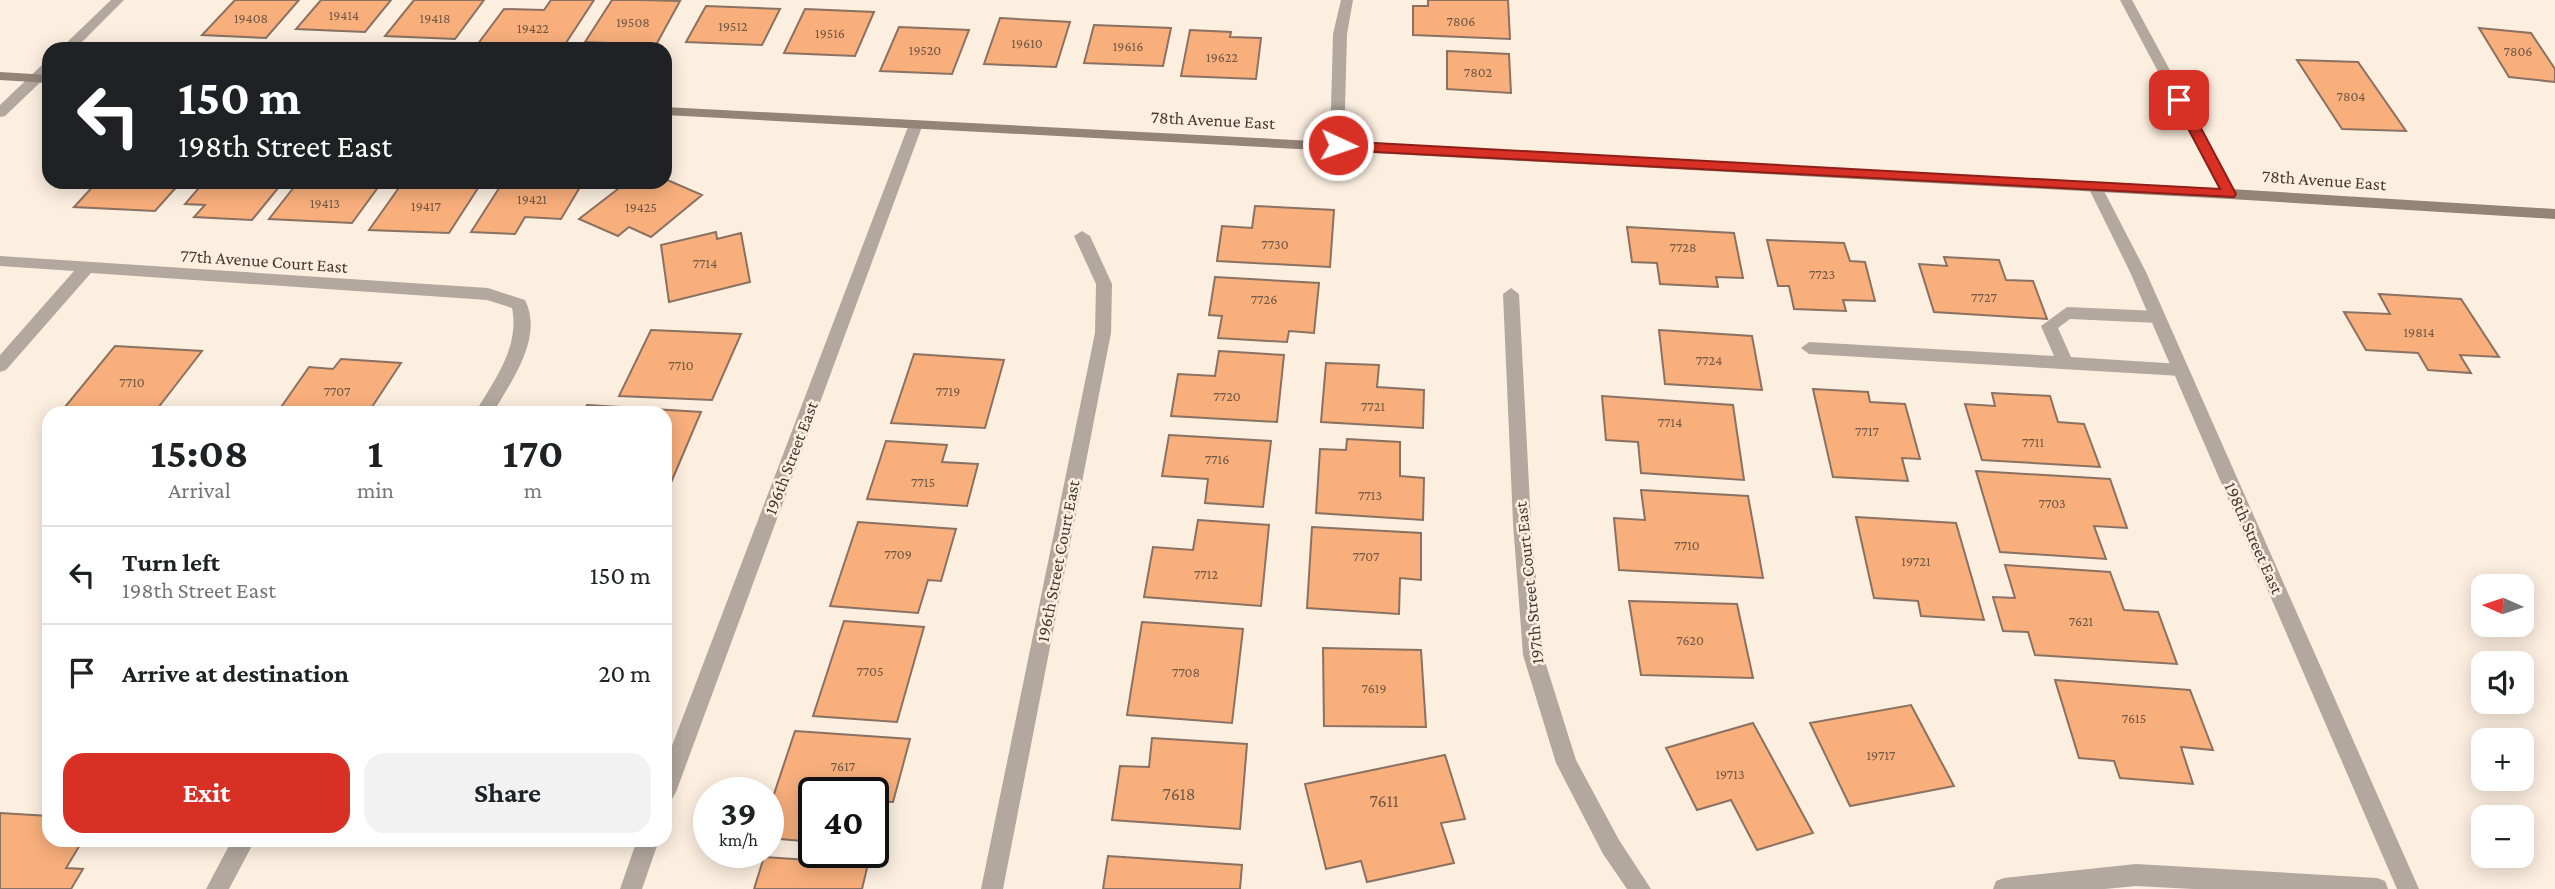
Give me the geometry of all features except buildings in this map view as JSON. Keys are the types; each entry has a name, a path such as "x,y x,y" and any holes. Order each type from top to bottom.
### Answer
{"street":[{"path":"74,42 117,0"},
{"path":"1338,145 1340,34 1347,0"},
{"path":"2126,0 2230,194"},
{"path":"0,76 42,79"},
{"path":"0,113 42,80"},
{"name":"78th Avenue East","path":"672,111 1338,145 2555,214"},
{"name":"196th Street East","path":"672,773 916,124"},
{"name":"198th Street East","path":"2095,188 2158,317 2409,889"},
{"name":"196th Street Court East","path":"992,889 1103,333 1104,284 1082,236"},
{"name":"77th Avenue Court East","path":"0,261 488,294 509,298 520,309 524,320 518,352 488,406"},
{"path":"0,366 86,268"},
{"name":"197th Street Court East","path":"1511,294 1522,523 1533,655 1566,763 1611,847 1640,889"},
{"path":"2065,363 2049,326 2067,313 2158,317"},
{"path":"1809,348 2181,370"},
{"path":"217,889 240,847"},
{"path":"631,889 646,847"},
{"path":"2004,889 2136,875 2377,889"}],"route":[{"path":"1338,145 2230,194 2179,100"}]}
